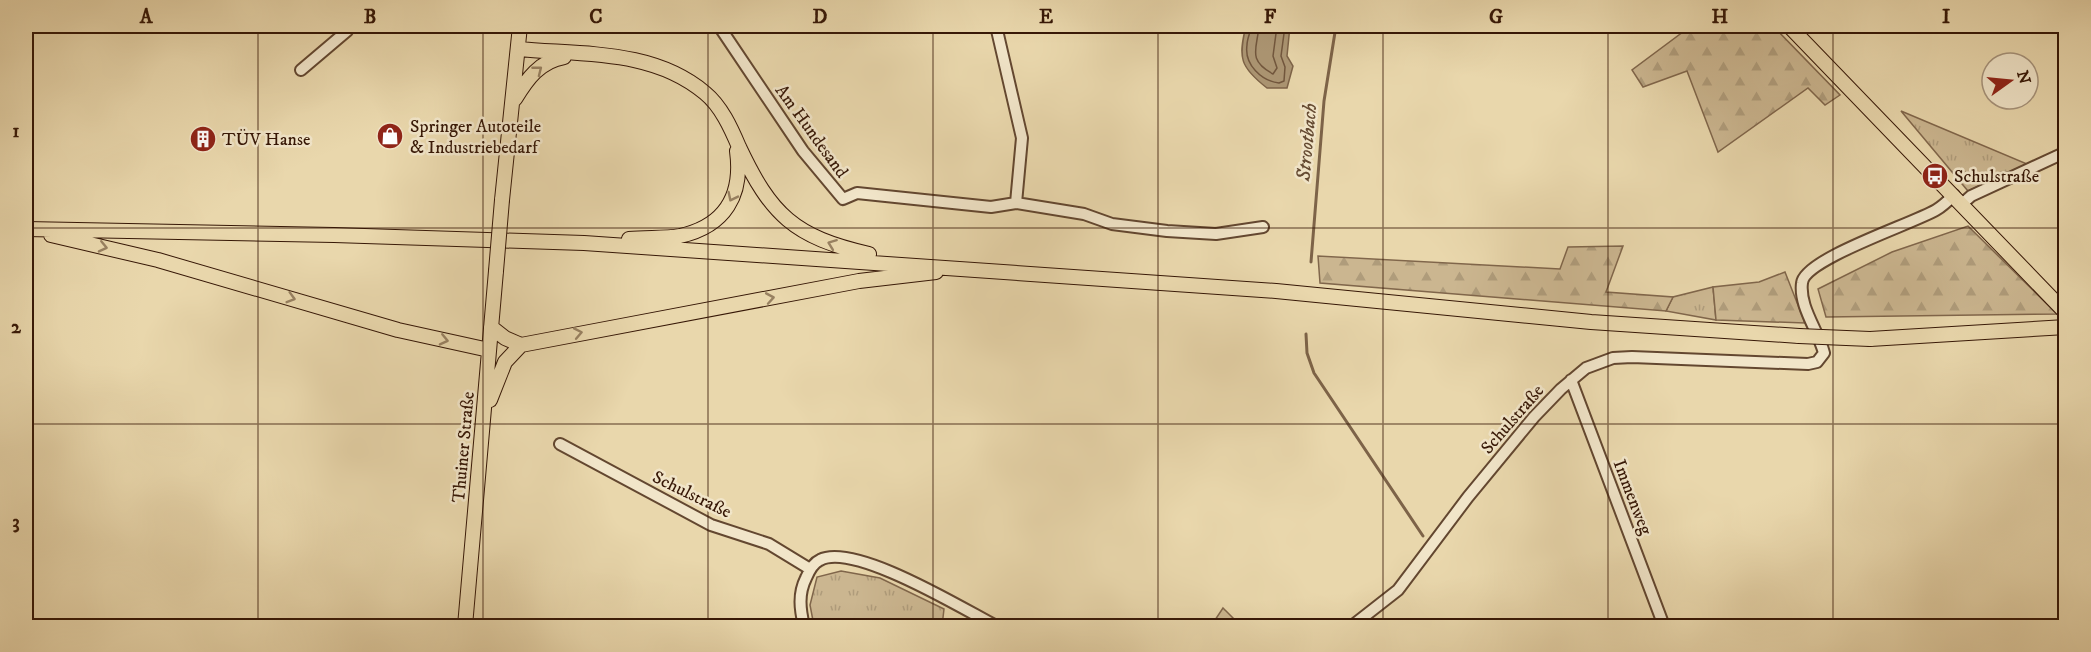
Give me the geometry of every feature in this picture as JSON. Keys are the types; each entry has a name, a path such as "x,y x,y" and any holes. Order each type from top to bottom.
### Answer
{"main road":[{"name":"Thuiner Straße","path":"465,627 486,412 502,200 520,26"},
{"path":"1789,26 2066,313"},
{"path":"518,49 629,58 656,64 707,94 728,122 763,194 800,231 847,249 909,263"},
{"path":"512,103 528,78 542,66 553,59 578,54"},
{"path":"584,243 678,236 704,228 720,216 737,188 739,165 736,140"},
{"path":"26,229 334,234 584,243 909,263 1276,291 1591,322 1799,336 1870,339 2064,327"},
{"path":"26,229 158,260 398,330 489,350"},
{"path":"491,327 505,338 521,345 859,281 981,269"},
{"path":"486,412 505,362 521,345"}],"street":[{"path":"301,70 350,26"},
{"name":"Am Hundesand","path":"719,26 803,151 843,200 857,193 991,207 1016,203 1084,214 1112,224 1167,231 1216,234 1263,226"},
{"path":"996,26 1022,138 1016,203"},
{"name":"Schulstraße","path":"1352,627 1398,590 1467,497 1534,417 1571,380 1598,363 1613,358 1773,363 1817,362 1824,352 1803,296 1802,280 1805,273 1824,261 2066,152"},
{"name":"Immenweg","path":"1571,380 1664,627"},
{"name":"Schulstraße","path":"560,444 711,525 770,544 810,569"},
{"path":"804,627 800,609 801,589 810,569 819,560 834,556 883,568 996,627"}],"green space":[{"path":"1691,26 1773,26 1840,95 1825,105 1808,88 1718,152 1687,71 1643,87 1632,70"},
{"path":"1901,111 2027,164 1968,191"},
{"path":"1968,226 2057,314 1826,317 1818,289 1892,252"},
{"path":"1623,246 1606,292 1673,297 1666,311 1320,283 1318,256 1560,269 1568,247"},
{"path":"1785,272 1805,323 1716,320 1713,287 1759,282"},
{"path":"1713,287 1716,320 1666,311 1673,297"},
{"path":"841,571 880,578 944,609 942,626 814,626 810,605 817,577"},
{"path":"1223,608 1241,626 1211,626"}],"water":[{"path":"1246,26 1290,26 1287,56 1293,66 1287,88 1267,88 1246,68 1242,46"}],"waterway":[{"name":"Strootbach","path":"1311,262 1324,101 1336,26"},
{"name":"Strootbach","path":"1306,334 1307,353 1314,373 1423,536"}],"place":[{"name":"Springer Autoteile & Industriebedarf","path":"390,136"},
{"name":"TÜV Hanse","path":"203,139"},
{"name":"Schulstraße","path":"1935,176"}]}
